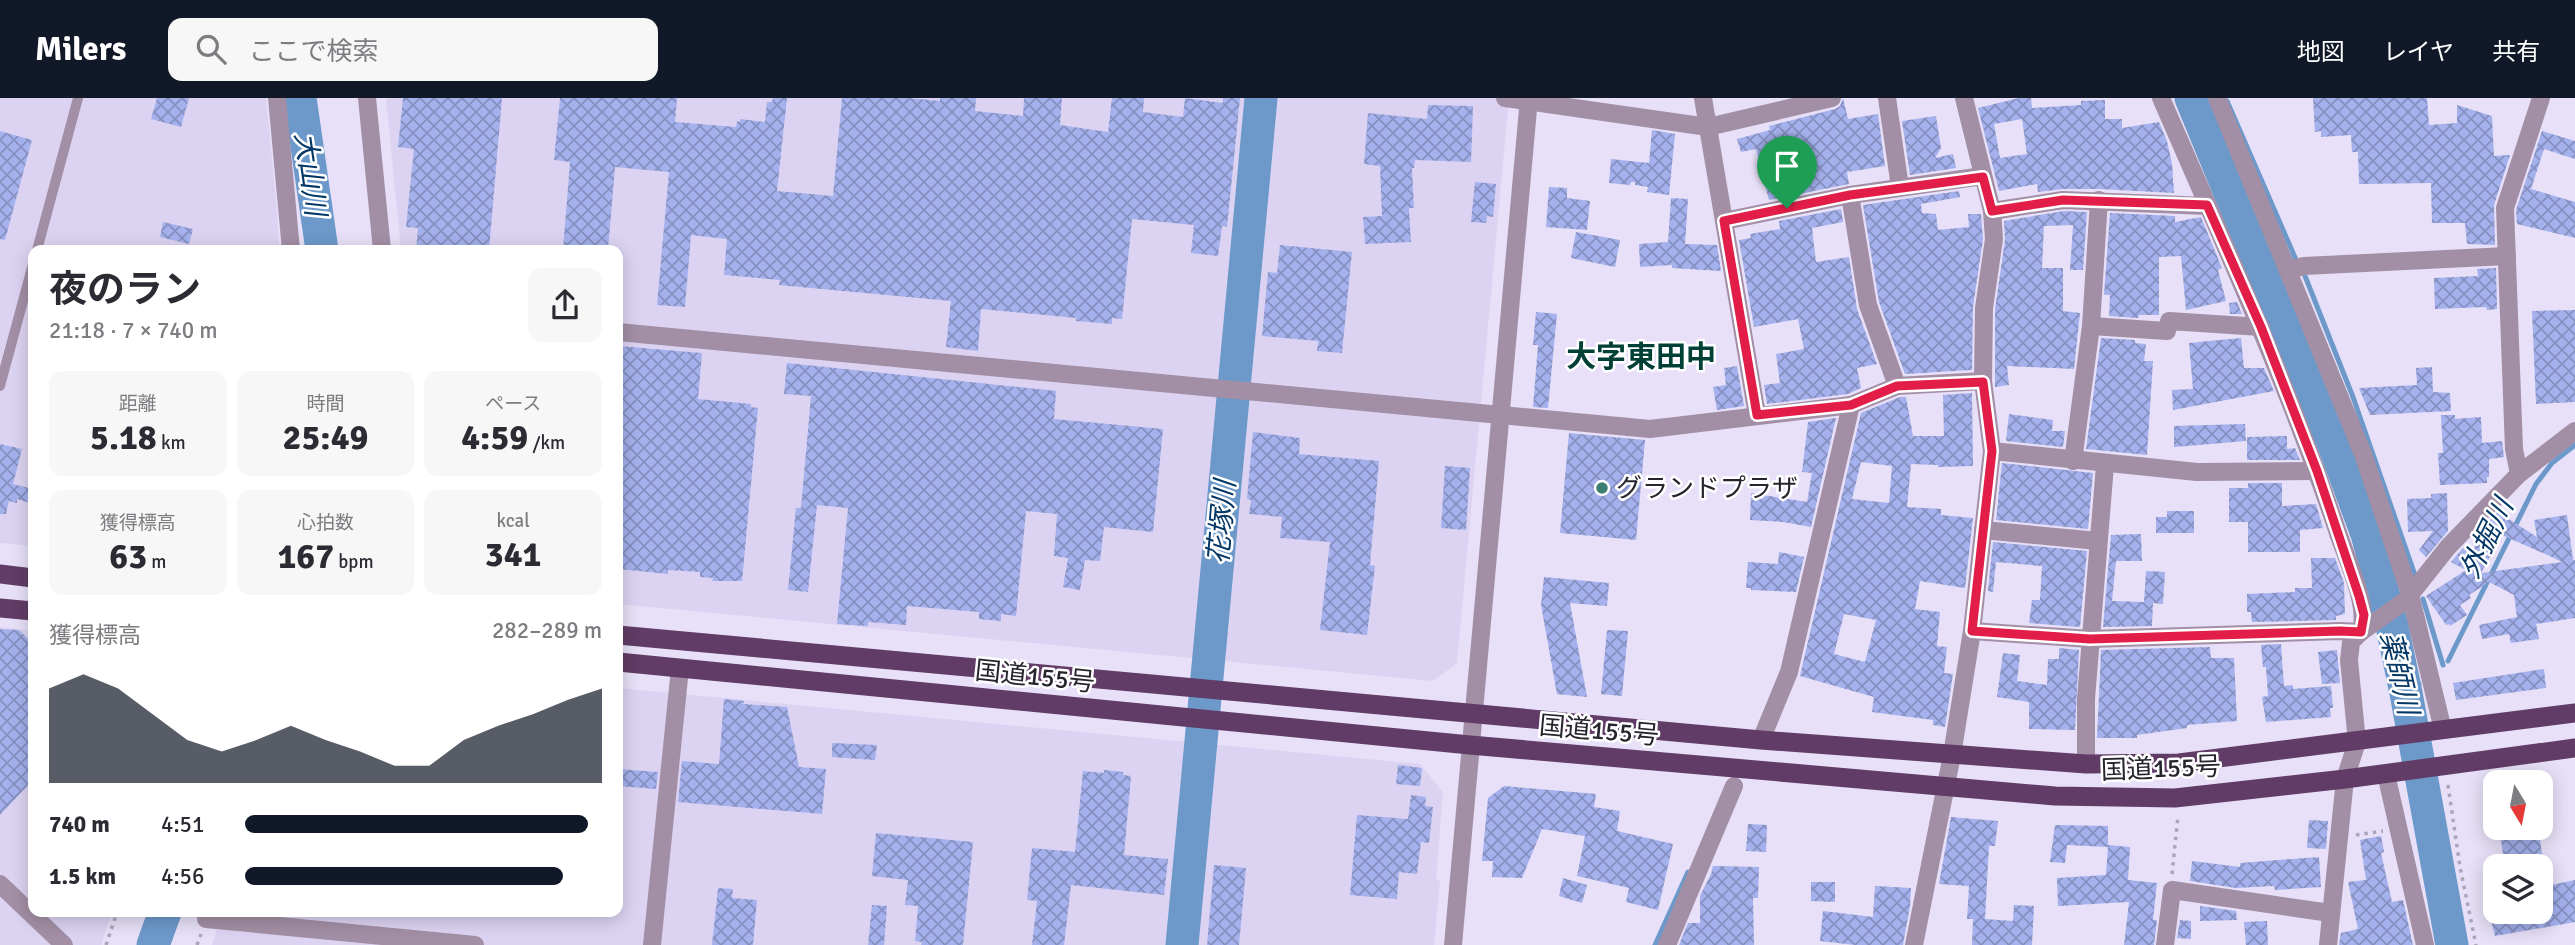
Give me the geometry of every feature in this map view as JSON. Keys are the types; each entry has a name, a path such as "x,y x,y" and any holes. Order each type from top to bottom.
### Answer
{"highway":[{"path":"0,574 28,577"},
{"path":"0,608 28,611"},
{"name":"国道155号","path":"623,635 1761,740 2086,764 2179,763 2575,713"},
{"name":"国道155号","path":"623,662 1470,745 2055,796 2175,798 2346,779 2575,748"}],"street":[{"path":"277,98 291,245"},
{"path":"367,98 382,245"},
{"path":"1505,98 1529,99 1708,127 1832,98"},
{"path":"1703,98 1757,415"},
{"path":"1887,98 1900,187"},
{"path":"1914,945 1952,755 1972,631 1992,451 1983,382 1984,308 1994,239 1992,211 1964,98"},
{"path":"2161,98 2261,327 2317,471 2359,596 2367,629"},
{"path":"2217,98 2364,454 2408,597 2443,730"},
{"path":"2519,474 2514,449 2506,201 2541,98"},
{"path":"1452,945 1529,99"},
{"path":"1724,221 1850,195 1983,177"},
{"path":"1850,195 1868,305 1897,386"},
{"path":"1992,211 2063,200 2207,205"},
{"path":"2073,461 2091,326 2099,200"},
{"path":"2290,271 2304,266 2507,256"},
{"path":"2091,326 2167,331 2169,321 2261,327"},
{"path":"623,332 1650,429 1851,405 1897,386 1983,382"},
{"path":"1761,740 1788,672 1851,405"},
{"path":"2328,945 2346,779 2357,742 2349,660 2351,642 2408,597 2448,547 2519,474 2575,431"},
{"path":"1992,451 2105,465 2197,472 2317,471"},
{"path":"2086,764 2086,699 2105,465"},
{"path":"1983,530 2098,541"},
{"path":"1972,631 2090,639 2367,629"},
{"path":"652,945 680,668"},
{"path":"2386,774 2425,945"},
{"path":"1667,945 1734,786"},
{"path":"0,884 28,911"},
{"path":"2165,945 2172,890 2330,913"},
{"path":"35,917 64,945"},
{"path":"206,919 475,945"}],"lane":[{"path":"38,245 78,98"},
{"path":"0,386 28,282"}],"path":[{"path":"2448,785 2460,867 2476,945"},
{"path":"2172,890 2178,816"},
{"path":"106,945 115,917"}],"shaded area":[{"path":"0,98 266,98 279,245 28,245 28,546 0,543"},
{"path":"386,98 1509,98 1457,663 1433,681 623,604 623,245 401,245"},
{"path":"0,627 28,630 28,917 110,917 101,945 0,945"},
{"path":"623,688 1420,764 1443,792 1436,880 1440,881 1434,945 212,945 220,917 623,917"}],"building":[{"path":"157,98 189,98 181,127 151,119"},
{"path":"403,98 502,98 489,245 416,245 418,228 406,227 414,149 398,147"},
{"path":"560,98 677,98 675,122 736,127 740,119 765,122 767,102 772,102 773,98 787,98 777,191 833,196 842,98 940,101 940,98 976,98 975,111 1023,116 1024,98 1062,98 1060,125 1108,132 1112,98 1144,98 1143,112 1183,117 1185,98 1223,103 1223,98 1240,98 1227,227 1222,226 1218,256 1191,253 1194,225 1132,219 1122,319 1112,318 1112,324 981,309 978,351 946,347 951,301 779,285 780,280 724,275 727,239 691,235 685,307 657,305 669,172 615,167 608,245 563,245 570,162 554,160"},
{"path":"1843,98 1848,119 1878,114 1885,166 1847,172 1849,184 1769,200 1756,149 1741,152 1737,139 1770,130 1769,126 1835,109 1840,106"},
{"path":"2019,98 2031,98 2032,108 2081,105 2081,101 2105,100 2105,119 2122,119 2122,128 2159,122 2172,164 2174,193 2099,189 2038,192 2037,184 1999,191 1978,108","holes":["2022,119 2027,154 2000,158 1994,124"]},
{"path":"2313,98 2427,98 2429,125 2457,123 2457,105 2492,116 2494,156 2510,155 2494,205 2495,245 2467,244 2465,223 2432,223 2431,183 2359,184 2358,152 2352,152 2351,135 2321,137 2321,131 2315,132"},
{"path":"1428,105 1473,106 1471,162 1415,160 1412,168 1414,208 1409,208 1411,242 1365,244 1363,217 1382,216 1380,166 1364,164 1368,113 1427,119"},
{"path":"1936,116 1941,148 1935,158 1953,154 1956,168 1910,175 1902,121"},
{"path":"1652,130 1675,134 1669,195 1647,192 1648,187 1635,185 1635,182 1630,185 1609,183 1611,159 1649,163"},
{"path":"0,131 32,140 5,240 0,239"},
{"path":"2542,131 2575,141 2575,159 2544,149 2531,189 2575,202 2575,238 2517,224 2516,210"},
{"path":"1475,182 1496,184 1493,217 1487,216 1486,223 1471,222"},
{"path":"1549,187 1567,188 1567,198 1590,201 1587,230 1546,227"},
{"path":"1959,191 1960,197 1921,204 1922,213 1936,214 1938,230 1969,227 1968,214 1981,214 1983,239 1973,307 1972,370 1905,374 1879,302 1863,205"},
{"path":"1671,198 1688,199 1685,244 1717,245 1721,271 1672,268 1672,265 1640,267 1639,244 1668,242"},
{"path":"1841,209 1843,222 1812,228 1816,262 1849,257 1857,309 1877,364 1857,368 1861,388 1848,394 1767,404 1764,385 1780,383 1776,354 1804,349 1798,319 1754,327 1739,240 1751,238 1750,234 1780,229 1779,221"},
{"path":"2064,211 2087,212 2083,270 2070,270 2073,225 2044,226 2042,268 2063,268 2063,311 2080,313 2074,369 2007,366 2009,385 1995,387 1995,309 2005,240 2004,221"},
{"path":"2110,213 2175,216 2175,222 2201,217 2222,268 2218,270 2226,301 2186,310 2181,256 2159,257 2159,315 2139,315 2138,318 2109,316 2110,295 2104,295"},
{"path":"163,222 193,229 189,244 160,237"},
{"path":"1576,232 1620,240 1615,267 1571,258"},
{"path":"1280,245 1352,252 1342,353 1317,351 1318,341 1262,336 1268,272 1277,273"},
{"path":"2496,268 2497,309 2435,309 2434,278 2478,276 2477,269"},
{"path":"2237,302 2242,314 2230,314 2229,303"},
{"path":"2575,310 2575,402 2536,404 2532,311"},
{"path":"1536,312 1557,314 1548,408 1533,407 1538,345 1533,345"},
{"path":"2101,338 2135,340 2135,343 2146,344 2144,361 2153,361 2147,455 2086,449"},
{"path":"2241,338 2244,368 2264,368 2274,391 2173,410 2172,390 2193,389 2189,343"},
{"path":"623,346 702,353 698,399 751,404 751,407 758,408 742,581 712,581 713,578 700,577 700,572 668,570 668,574 623,570"},
{"path":"787,363 1056,391 1054,419 1163,429 1153,532 1104,527 1100,561 1085,560 1080,590 1063,587 1068,558 1054,556 1057,514 1026,511 1016,616 1001,614 1001,621 979,619 979,612 907,606 906,625 868,622 868,626 837,624 848,508 817,505 808,592 788,590 796,508 801,508 811,396 784,394"},
{"path":"1737,366 1744,406 1717,410 1713,387 1726,385 1724,368"},
{"path":"2432,367 2433,392 2450,393 2451,411 2370,415 2359,388 2417,385 2416,368"},
{"path":"1972,393 1973,466 1938,467 1911,464 1907,507 1941,509 1941,515 1973,518 1965,588 1920,581 1915,609 1940,612 1937,646 1947,647 1944,673 1953,674 1945,727 1933,725 1933,720 1872,712 1874,697 1800,676 1861,413 1906,397 1913,436 1944,436 1943,395","holes":["1861,462 1892,466 1889,503 1852,499","1844,614 1876,620 1865,662 1834,654"]},
{"path":"2009,414 2053,420 2052,431 2065,431 2063,447 2006,441"},
{"path":"2441,415 2455,415 2455,419 2481,417 2482,443 2502,441 2504,457 2489,459 2487,483 2440,485 2438,453 2443,453"},
{"path":"1836,418 1811,527 1750,520 1751,493 1807,502 1812,473 1802,472 1808,422"},
{"path":"2245,424 2246,441 2174,447 2174,426"},
{"path":"1253,432 1300,438 1299,454 1379,461 1370,565 1375,566 1367,635 1320,630 1330,542 1280,538 1282,517 1249,514 1251,500 1247,499"},
{"name":"グランドプラザ","path":"1569,433 1645,440 1636,540 1560,533"},
{"path":"2287,436 2287,449 2295,448 2300,460 2247,460 2247,437"},
{"path":"0,444 22,449 13,484 28,488 28,502 17,499 17,503 9,501 6,514 0,514"},
{"path":"2002,463 2093,473 2088,529 1996,520"},
{"path":"1445,466 1470,468 1466,530 1441,528"},
{"path":"2248,483 2282,483 2282,506 2316,504 2323,528 2300,530 2300,552 2248,552 2248,522 2229,522 2229,488 2248,488"},
{"path":"2447,493 2448,531 2426,557 2419,550 2433,531 2408,532 2407,499 2431,498 2431,494"},
{"path":"2167,511 2194,511 2194,533 2156,533 2156,517 2167,517"},
{"path":"2498,512 2537,537 2534,520 2567,515 2575,560 2575,618 2536,624 2539,639 2511,643 2509,634 2482,639 2479,625 2517,617 2514,595 2489,582 2469,595 2471,598 2460,605 2467,615 2450,626 2446,625 2426,596 2466,570 2451,562 2463,548 2471,553 2490,520","holes":["2502,535 2562,562 2481,573"]},
{"path":"2141,534 2142,561 2116,561 2112,601 2144,602 2146,571 2165,572 2163,604 2153,603 2152,626 2103,627 2111,535"},
{"path":"1993,542 2087,551 2080,627 2029,623 2032,600 2040,600 2042,566 1996,562 1993,592 1988,591"},
{"path":"1779,552 1804,557 1796,592 1746,588 1748,562 1778,564"},
{"path":"2311,558 2335,558 2344,583 2345,614 2336,616 2336,620 2252,622 2251,612 2247,612 2247,594 2295,592 2295,588 2312,588"},
{"path":"1544,577 1609,583 1607,606 1570,603 1587,697 1557,694 1541,605"},
{"path":"0,629 19,630 28,639 28,785 0,815"},
{"path":"1607,630 1628,631 1622,696 1601,694"},
{"path":"2281,644 2284,686 2293,685 2293,689 2331,686 2331,717 2266,722 2262,697 2268,696 2261,645"},
{"path":"2210,647 2211,658 2234,658 2237,721 2187,725 2187,728 2137,735 2137,738 2097,738 2101,650"},
{"path":"2059,648 2079,650 2075,730 2029,729 2029,702 1997,697 2003,653 2020,655 2017,681 2047,685 2048,659 2059,659"},
{"path":"2337,650 2340,683 2322,684 2318,652"},
{"path":"2544,669 2546,688 2456,700 2453,683"},
{"path":"724,699 744,701 743,704 787,707 799,767 826,769 822,814 678,802 682,761 719,764"},
{"path":"832,743 877,745 875,760 832,757"},
{"path":"1398,765 1422,768 1420,786 1396,784"},
{"path":"623,769 658,772 656,789 623,786"},
{"path":"1104,770 1123,772 1123,775 1131,776 1124,855 1168,859 1164,895 1071,885 1064,945 1032,945 1037,901 1027,900 1032,848 1075,852 1083,771 1104,773"},
{"path":"1504,786 1596,794 1594,807 1620,811 1617,831 1673,844 1658,910 1626,902 1629,888 1577,876 1585,836 1542,829 1522,878 1492,877 1493,861 1482,861 1488,798"},
{"path":"1411,795 1426,797 1425,806 1433,807 1429,843 1421,842 1417,874 1399,872 1397,899 1350,895 1357,815 1408,819"},
{"path":"1951,817 1998,821 1995,846 1989,846 1985,919 2013,921 2014,905 2034,906 2032,945 1972,945 1973,919 1967,919 1969,886 1939,884"},
{"path":"2309,820 2328,821 2326,849 2307,848"},
{"path":"1748,824 1767,825 1766,852 1746,851"},
{"path":"2055,825 2108,826 2108,847 2067,845 2065,863 2050,862"},
{"path":"876,833 973,842 963,945 921,945 922,942 915,941 918,906 905,905 908,880 872,876"},
{"path":"2381,836 2384,852 2381,853 2392,902 2403,900 2413,945 2339,945 2341,933 2358,929 2348,882 2366,880 2360,840"},
{"path":"2501,840 2540,840 2542,854 2503,854"},
{"path":"2108,845 2130,847 2128,880 2157,883 2153,920 2157,920 2154,945 2124,945 2129,902 2058,906 2057,878 2106,875"},
{"path":"2319,857 2321,887 2275,890 2274,886 2236,888 2190,881 2192,861 2240,867 2240,863"},
{"path":"1214,865 1246,868 1239,945 1207,945"},
{"path":"1713,866 1759,867 1758,898 1753,898 1754,945 1679,945 1688,923 1700,923 1700,896"},
{"path":"1563,878 1587,885 1582,903 1559,896"},
{"path":"2575,880 2575,922 2495,936 2492,924 2553,924 2553,885"},
{"path":"1811,882 1835,882 1835,902 1811,901"},
{"path":"1875,886 1911,888 1903,945 1855,945 1820,941 1823,911 1873,917"},
{"path":"718,888 733,889 732,898 757,900 753,945 712,945"},
{"path":"872,905 887,906 884,945 868,945"},
{"path":"2200,906 2236,911 2237,920 2200,921"},
{"path":"2180,920 2191,921 2191,939 2177,938"},
{"path":"2267,921 2268,945 2246,945 2244,922"}],"waterway":[{"name":"大山川","path":"300,98 321,245"},
{"name":"花塚川","path":"1182,945 1261,98"},
{"name":"薬師川","path":"2191,98 2335,448 2367,534 2392,626 2406,693 2452,945"},
{"path":"2227,101 2297,262"},
{"path":"2305,276 2353,397 2416,578"},
{"name":"外掘川","path":"2448,661 2536,484 2552,463 2575,445"},
{"path":"2423,599 2443,665"},
{"name":"外掘川","path":"2406,693 2419,684"},
{"path":"1655,945 1688,872"},
{"name":"大山川","path":"153,945 163,917"}],"place":[{"name":"グランドプラザ","path":"1602,488"}],"district":[{"name":"大字東田中","path":"1641,357"}],"route":[{"path":"1983,177 1992,211 2063,200 2207,205 2261,327 2317,471 2359,596 2364,615 2361,632 2090,639 1972,631 1992,451 1983,382 1897,386 1851,405 1757,415 1724,221 1787,208 1900,187 1983,177"}]}
